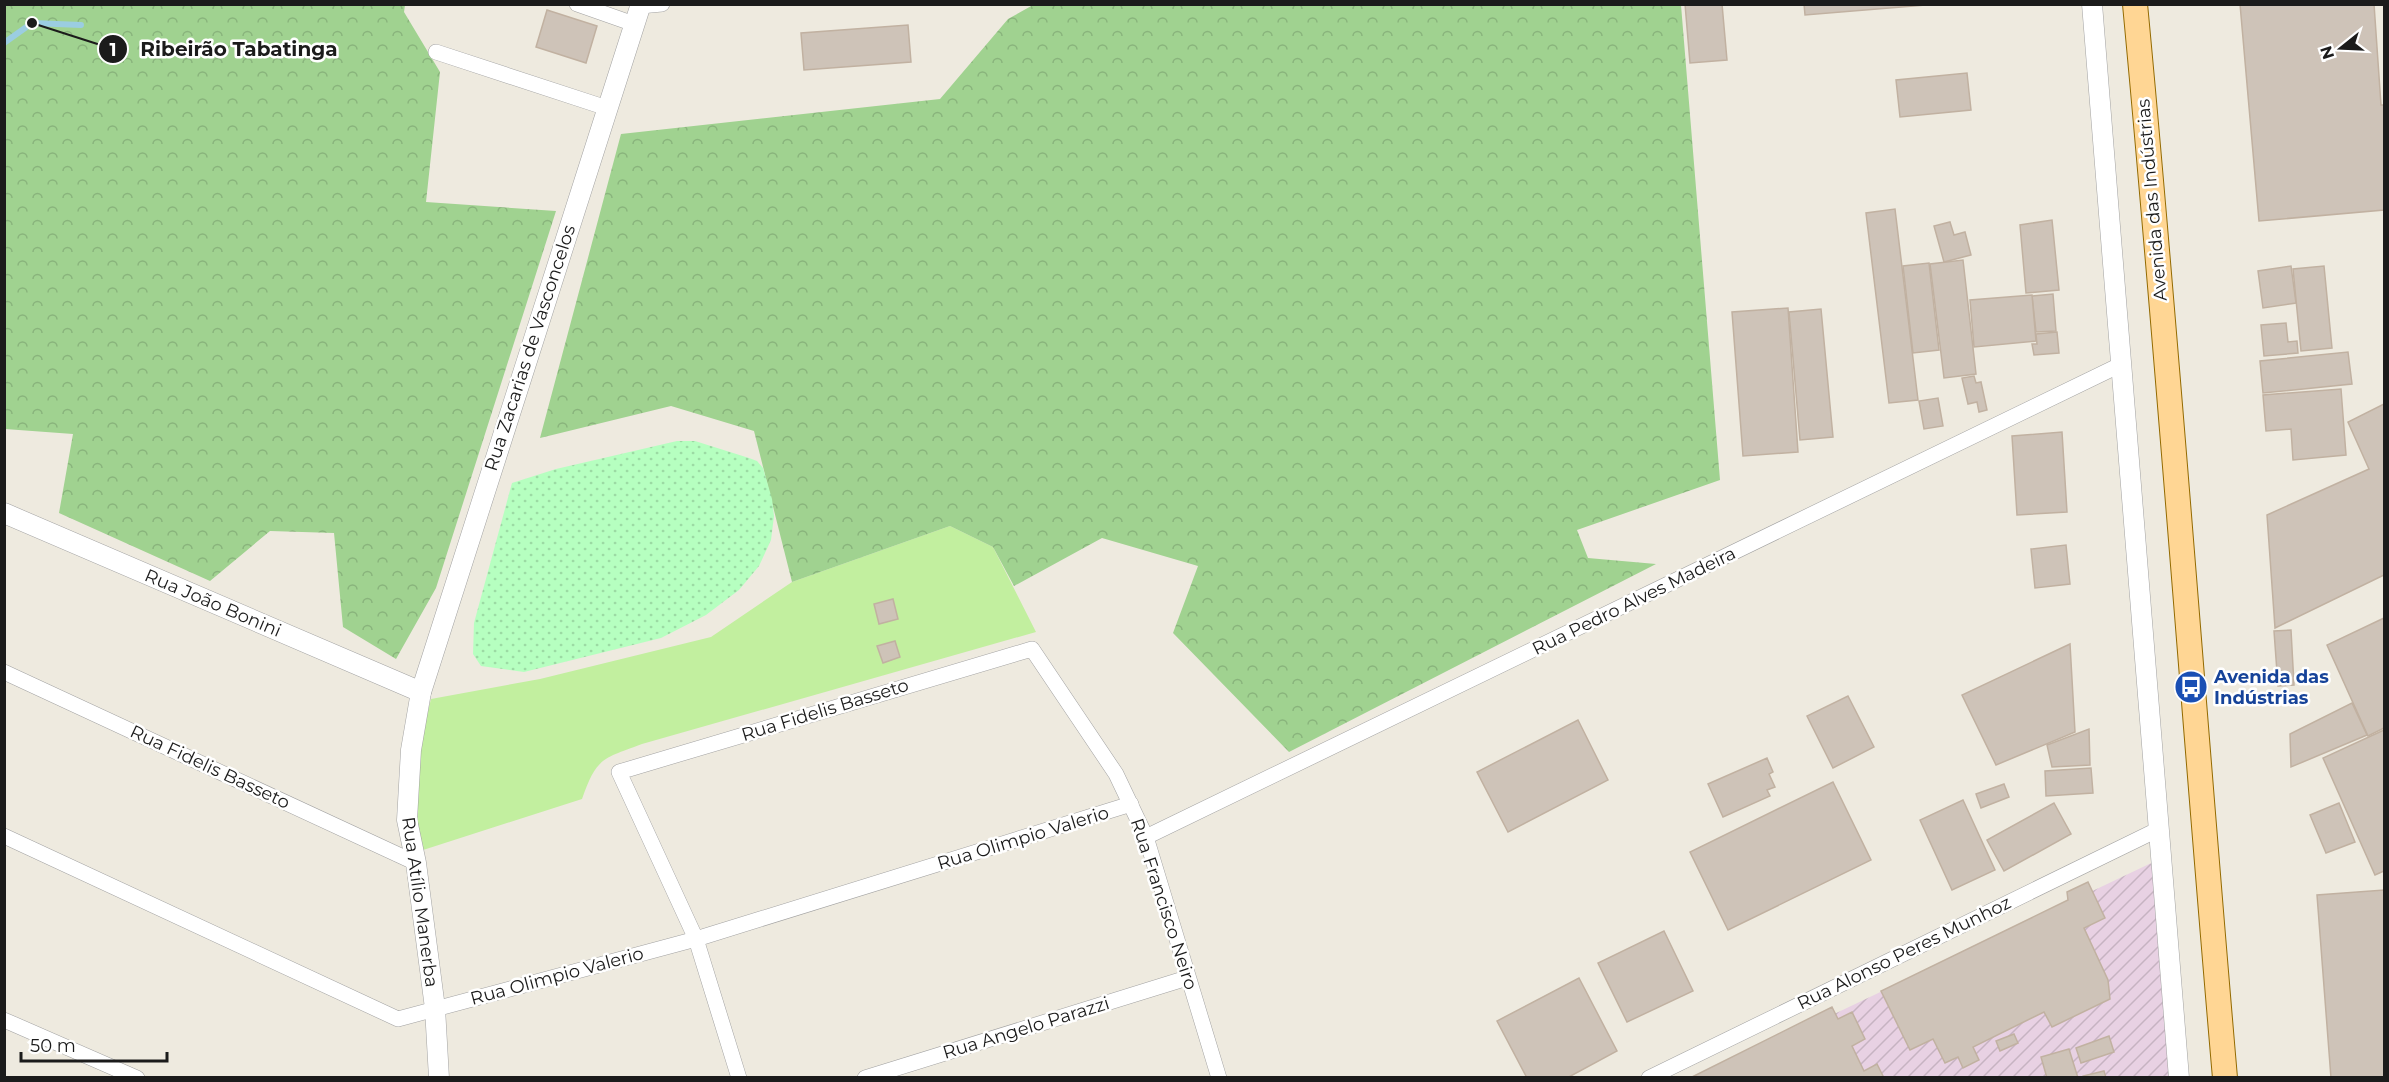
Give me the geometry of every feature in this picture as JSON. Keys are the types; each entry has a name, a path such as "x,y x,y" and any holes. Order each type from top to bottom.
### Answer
{"main road":[{"name":"Avenida das Indústrias","path":"2135,4 2225,1077"}],"street":[{"path":"577,4 639,11 662,4"},
{"path":"2092,4 2179,1077"},
{"name":"Rua Zacarias de Vasconcelos","path":"421,692 639,11"},
{"path":"436,52 607,108"},
{"name":"Rua Pedro Alves Madeira","path":"1146,837 2122,364"},
{"name":"Rua João Bonini","path":"4,513 421,692"},
{"name":"Rua Francisco Neiro","path":"1032,649 1116,774 1146,837 1187,978 1219,1077"},
{"name":"Rua Fidelis Basseto","path":"696,939 618,772 1032,649"},
{"name":"Rua Fidelis Basseto","path":"4,672 416,863"},
{"name":"Rua Atílio Manerba","path":"421,692 411,750 407,820 416,863 435,1008 439,1077"},
{"name":"Rua Olimpio Valerio","path":"4,836 398,1019 696,939 1131,804"},
{"name":"Rua Alonso Peres Munhoz","path":"1649,1077 2159,829"},
{"path":"696,939 738,1077"},
{"name":"Rua Angelo Parazzi","path":"865,1077 1187,978"},
{"path":"4,1020 137,1077"}],"shaded area":[{"path":"2166,856 2186,1077 1702,1077"}],"green space":[{"path":"4,5 405,5 404,12 440,72 426,202 556,211 436,588 396,659 343,627 334,533 270,531 210,581 59,513 73,434 5,429"},
{"path":"1033,5 1681,5 1720,480 1577,530 1588,558 1656,564 1289,752 1173,633 1198,566 1102,538 1014,586 993,547 950,526 792,582 754,431 671,406 540,438 621,134 940,99 1008,19"},
{"path":"677,441 695,441 757,461 763,468 772,499 774,516 771,540 759,566 739,590 706,615 661,638 524,672 481,666 473,654 474,623 512,483 556,469"},
{"path":"950,526 993,547 1036,632 642,744 603,761 592,775 582,799 420,851 413,771 431,699 540,679 711,637 792,582"}],"building":[{"path":"1685,4 1722,4 1727,60 1690,63"},
{"path":"1804,4 1938,4 1805,15"},
{"path":"2240,4 2374,4 2381,105 2384,105 2384,210 2259,221"},
{"path":"547,10 597,26 586,63 536,47"},
{"path":"908,25 911,62 804,70 801,33"},
{"path":"1967,73 1971,110 1900,117 1896,80"},
{"path":"1895,209 1918,400 1889,403 1866,213"},
{"path":"2052,220 2059,290 2026,293 2020,225"},
{"path":"1950,222 1954,235 1965,232 1971,255 1944,262 1934,226"},
{"path":"1963,260 1976,374 1944,378 1930,264"},
{"path":"1929,263 1939,350 1913,353 1903,266"},
{"path":"2291,266 2296,303 2263,308 2258,271"},
{"path":"2324,266 2332,348 2301,351 2293,269"},
{"path":"2053,294 2056,331 2036,332 2032,296"},
{"path":"2032,295 2036,341 1974,347 1970,300"},
{"path":"1788,308 1798,452 1743,456 1732,312"},
{"path":"1821,309 1833,437 1800,440 1789,312"},
{"path":"2286,323 2288,342 2297,341 2298,353 2264,356 2261,325"},
{"path":"2057,332 2059,353 2034,355 2032,344 2037,344 2036,334"},
{"path":"2348,352 2352,384 2263,393 2260,361"},
{"path":"1974,376 1976,383 1981,382 1987,410 1979,412 1977,402 1968,404 1962,378"},
{"path":"2341,389 2346,455 2293,460 2291,429 2266,431 2263,395"},
{"path":"1938,398 1943,426 1924,429 1919,401"},
{"path":"2384,404 2384,575 2275,628 2267,515 2369,469 2348,422"},
{"path":"2062,432 2067,512 2017,515 2012,436"},
{"path":"2066,545 2070,584 2035,588 2031,549"},
{"path":"893,599 898,619 879,624 874,604"},
{"path":"2384,618 2384,728 2368,736 2327,645"},
{"path":"2291,630 2294,685 2278,686 2274,631"},
{"path":"895,641 900,657 883,663 877,646"},
{"path":"2070,644 2075,732 1996,765 1962,695"},
{"path":"1848,696 1874,747 1833,768 1807,716"},
{"path":"2352,703 2367,735 2291,767 2290,734"},
{"path":"1578,720 1608,780 1508,832 1477,772"},
{"path":"2089,729 2090,765 2052,767 2047,745"},
{"path":"2384,730 2384,871 2375,875 2323,758"},
{"path":"1767,758 1773,772 1769,774 1775,787 1767,790 1770,796 1723,817 1708,784"},
{"path":"2091,768 2093,793 2046,796 2045,771"},
{"path":"1833,782 1871,860 1728,930 1690,852"},
{"path":"2004,784 2009,797 1981,808 1976,794"},
{"path":"1963,800 1995,870 1952,890 1920,820"},
{"path":"2054,803 2071,834 2004,871 1987,840"},
{"path":"2339,803 2355,842 2326,853 2310,815"},
{"path":"2088,882 2105,918 2084,928 2108,980 2110,999 2052,1027 2044,1012 1973,1047 1979,1060 1963,1068 1958,1057 1945,1063 1933,1039 1910,1050 1881,991 2068,900 2067,892"},
{"path":"2384,890 2384,1078 2331,1078 2317,895"},
{"path":"1664,931 1693,991 1627,1022 1598,963"},
{"path":"1579,978 1617,1051 1567,1078 1527,1078 1497,1021"},
{"path":"1832,1007 1838,1019 1852,1012 1865,1039 1852,1046 1864,1071 1877,1064 1884,1078 1690,1078"},
{"path":"2014,1034 2018,1043 2000,1051 1996,1041"},
{"path":"2109,1036 2114,1052 2081,1063 2076,1048"},
{"path":"2069,1049 2078,1078 2047,1078 2041,1057"},
{"path":"2104,1071 2106,1078 2083,1078 2083,1076"}],"waterway":[{"path":"4,43 32,23 81,25"}],"place":[{"name":"Ribeirão Tabatinga","path":"32,23"},
{"name":"Avenida das Indústrias","path":"2191,687"}]}
